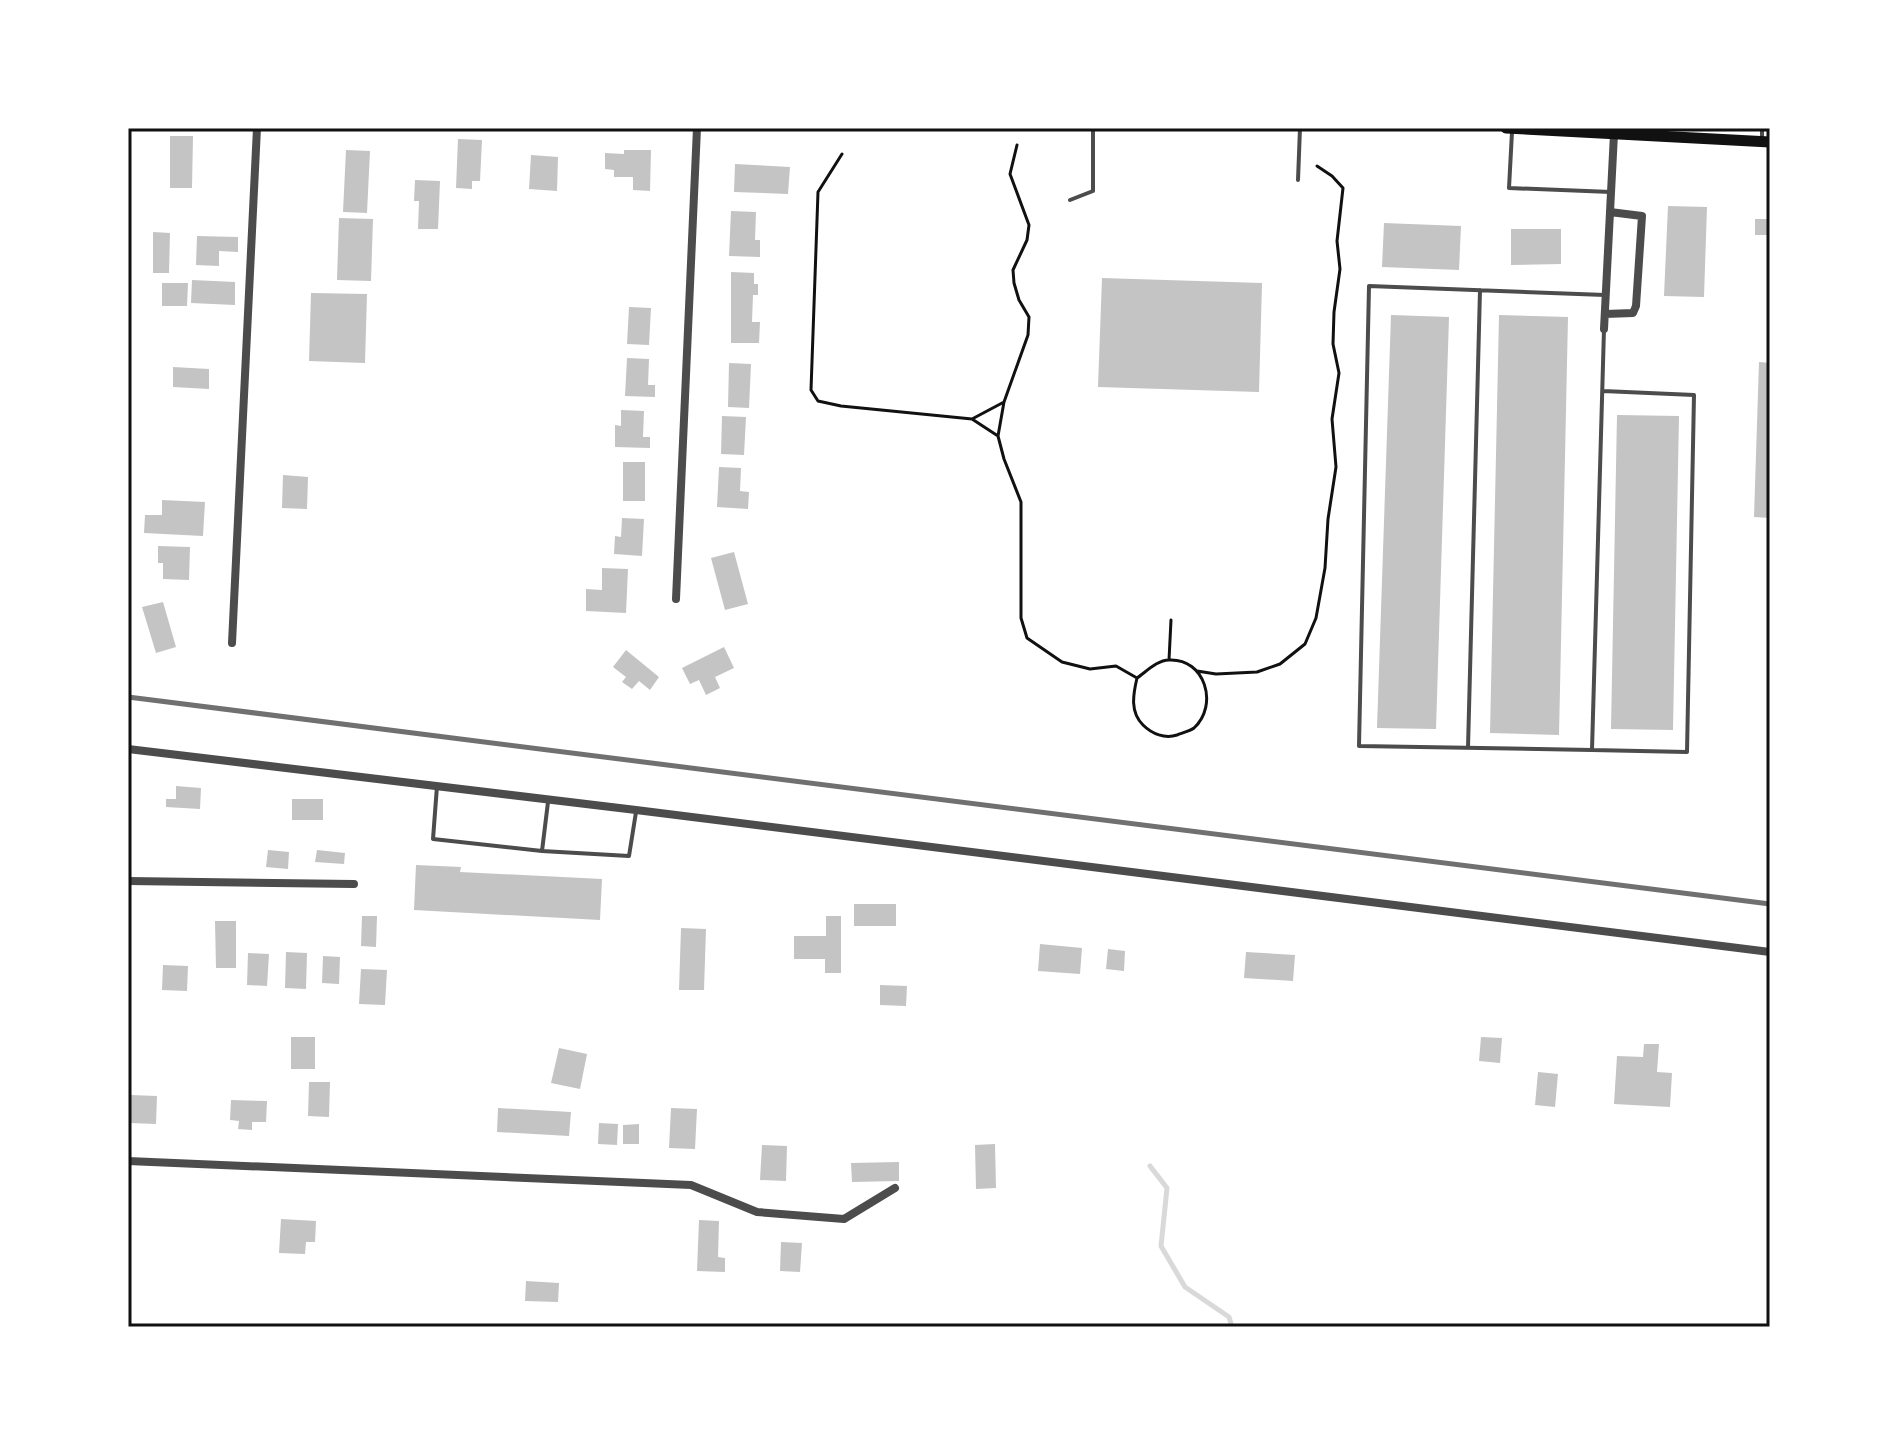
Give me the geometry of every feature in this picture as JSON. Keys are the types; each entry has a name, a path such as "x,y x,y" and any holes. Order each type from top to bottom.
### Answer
{"main road":[{"path":"1506,128 1766,142"}],"street":[{"path":"232,643 257,128"},
{"path":"676,599 697,128"},
{"path":"1604,329 1614,134"},
{"path":"1605,314 1633,313 1636,306 1642,216 1610,212"},
{"path":"128,749 1770,952"},
{"path":"128,881 354,884"},
{"path":"128,1161 691,1185 757,1212 844,1219 895,1188"}],"lane":[{"path":"1070,200 1093,191 1093,128"},
{"path":"1298,180 1300,128"},
{"path":"1512,128 1509,188 1611,192"},
{"path":"1762,128 1766,142"},
{"path":"1603,391 1694,395 1687,752 1359,746 1369,286 1606,295"},
{"path":"1468,748 1480,290"},
{"path":"1592,750 1604,329"},
{"path":"437,786 433,839 542,851 629,856 636,810"},
{"path":"542,851 549,799"}],"path":[{"path":"1017,145 1010,174 1029,225 1027,240 1013,270 1014,283 1029,317 1028,335 1004,402 998,436 1021,502 1021,618 1027,638 1062,662 1090,669 1116,666 1137,678"},
{"path":"842,154 818,192 811,390 818,401 841,406 972,419 998,436"},
{"path":"1197,671 1205,683 1206,708 1193,729 1171,737 1153,733 1141,723 1134,710 1133,694 1137,678 1155,665 1169,660 1197,671 1216,674 1257,672 1280,664 1305,644 1316,618 1336,467 1332,419 1339,373 1333,344 1340,269 1337,241 1343,202 1343,188 1317,166"},
{"path":"972,419 1004,402"},
{"path":"1169,660 1171,620"}],"building":[{"path":"170,136 193,136 192,188 170,188"},
{"path":"458,139 482,140 480,181 472,181 472,189 456,188"},
{"path":"346,150 370,151 367,213 343,212"},
{"path":"624,150 651,150 650,191 633,190 633,177 614,177 614,170 605,169 605,153 624,154"},
{"path":"531,155 558,157 557,191 529,189"},
{"path":"735,164 790,167 788,194 734,192"},
{"path":"415,180 440,181 438,229 418,229 419,201 414,201"},
{"path":"1668,206 1707,207 1704,297 1664,296"},
{"path":"731,211 756,212 755,240 760,240 760,257 729,256"},
{"path":"339,218 373,219 371,281 337,280"},
{"path":"1755,219 1770,219 1770,235 1755,235"},
{"path":"1384,223 1461,226 1459,270 1382,267"},
{"path":"1511,229 1561,229 1561,264 1511,265"},
{"path":"153,232 170,233 169,273 153,273"},
{"path":"197,236 238,237 238,252 219,251 219,266 196,265"},
{"path":"731,272 754,273 758,295 753,295 752,322 760,322 759,343 731,343"},
{"path":"1102,278 1262,283 1259,392 1098,387"},
{"path":"192,280 235,282 235,305 191,303"},
{"path":"162,283 188,283 187,306 162,306"},
{"path":"311,293 367,294 365,363 309,361"},
{"path":"629,307 651,308 649,345 627,344"},
{"path":"1391,315 1449,317 1436,729 1377,728"},
{"path":"1499,315 1568,317 1559,735 1490,733"},
{"path":"627,358 649,359 648,385 655,385 655,397 625,396"},
{"path":"1759,362 1770,363 1770,518 1754,517"},
{"path":"729,363 751,364 749,408 728,407"},
{"path":"173,367 209,369 209,389 173,387"},
{"path":"621,410 644,411 643,437 650,437 650,448 615,447 615,425 621,426"},
{"path":"1617,415 1679,416 1673,730 1611,729"},
{"path":"722,416 746,417 744,455 721,454"},
{"path":"623,462 645,462 645,501 623,501"},
{"path":"719,467 741,468 740,491 749,492 748,509 717,507"},
{"path":"283,475 308,477 307,509 282,508"},
{"path":"162,500 205,502 203,536 144,533 145,515 162,515"},
{"path":"622,518 644,519 642,556 614,554 615,536 621,537"},
{"path":"158,546 190,547 189,580 163,579 163,563 158,563"},
{"path":"734,552 748,604 725,610 711,558"},
{"path":"602,568 628,569 626,613 586,611 586,589 602,590"},
{"path":"163,602 176,647 156,653 142,607"},
{"path":"724,647 734,668 715,677 720,688 706,695 699,680 690,684 682,668"},
{"path":"626,650 659,677 650,690 639,681 632,689 622,682 626,677 613,667"},
{"path":"176,786 201,788 200,809 166,807 166,799 176,799"},
{"path":"292,799 323,799 323,820 292,820"},
{"path":"268,850 289,852 288,869 266,867"},
{"path":"317,850 345,853 344,864 315,862"},
{"path":"416,865 461,867 460,872 602,879 600,920 414,910"},
{"path":"854,904 896,904 896,926 854,926"},
{"path":"362,916 377,916 376,947 361,946"},
{"path":"826,916 841,916 841,973 825,973 825,959 794,959 794,936 826,936"},
{"path":"215,921 236,921 236,968 216,968"},
{"path":"681,928 706,929 704,990 679,990"},
{"path":"1040,944 1082,948 1080,974 1038,971"},
{"path":"1108,949 1125,951 1124,971 1106,969"},
{"path":"286,952 307,953 306,989 285,988"},
{"path":"1246,952 1295,955 1293,981 1244,978"},
{"path":"248,953 269,954 267,986 247,985"},
{"path":"323,956 340,957 339,984 322,983"},
{"path":"163,965 188,966 187,991 162,990"},
{"path":"361,969 387,970 385,1005 359,1004"},
{"path":"880,985 907,986 906,1006 880,1005"},
{"path":"291,1037 315,1037 315,1069 291,1069"},
{"path":"1481,1037 1502,1038 1500,1063 1479,1061"},
{"path":"1644,1044 1659,1044 1657,1072 1672,1073 1670,1107 1614,1104 1617,1056 1643,1057"},
{"path":"559,1048 587,1054 580,1089 551,1083"},
{"path":"1538,1072 1558,1074 1555,1107 1535,1105"},
{"path":"309,1082 330,1082 329,1117 308,1116"},
{"path":"131,1095 157,1096 156,1124 130,1123"},
{"path":"231,1100 267,1101 266,1122 252,1122 252,1130 238,1129 239,1121 230,1120"},
{"path":"498,1108 571,1112 569,1136 497,1132"},
{"path":"671,1108 697,1109 695,1149 669,1148"},
{"path":"599,1123 618,1124 617,1145 598,1144"},
{"path":"639,1124 639,1144 623,1144 623,1125"},
{"path":"995,1144 996,1188 976,1189 975,1145"},
{"path":"762,1145 787,1146 786,1181 760,1180"},
{"path":"899,1162 899,1181 852,1182 851,1163"},
{"path":"281,1219 316,1221 315,1242 306,1242 305,1254 279,1253"},
{"path":"699,1220 719,1221 718,1257 725,1258 725,1272 697,1271"},
{"path":"781,1242 802,1243 800,1272 780,1271"},
{"path":"526,1281 559,1283 558,1302 525,1301"}],"waterway":[{"path":"1150,1166 1167,1188 1161,1246 1185,1287 1229,1317 1232,1327"}],"railway":[{"path":"128,697 1770,904"}]}
